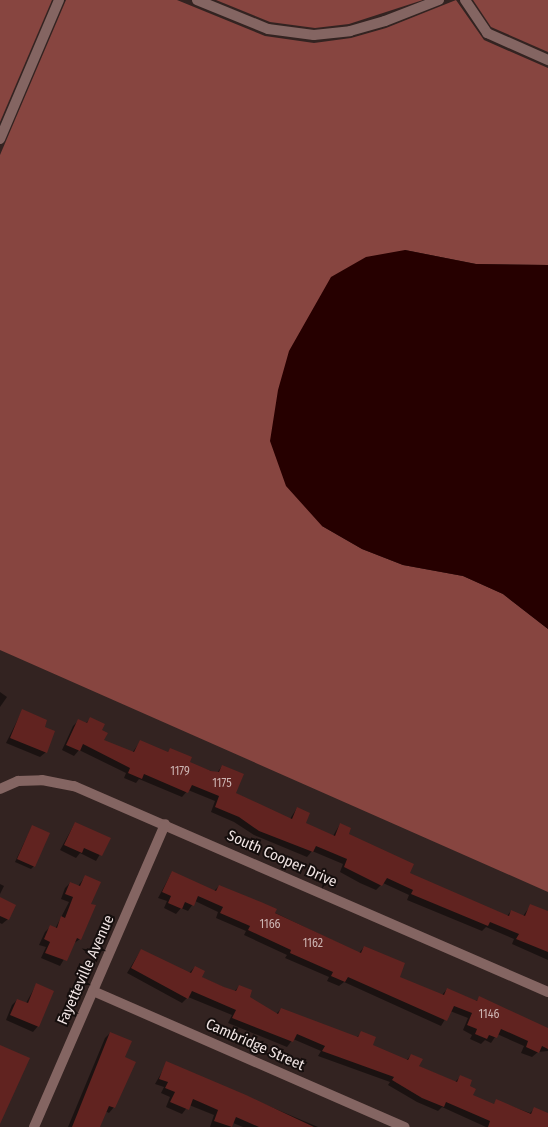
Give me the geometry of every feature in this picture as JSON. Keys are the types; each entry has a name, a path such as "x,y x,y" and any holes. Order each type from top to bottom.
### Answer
{"street":[{"path":"0,139 59,0"},
{"path":"197,0 268,29 314,35 376,24 439,0"},
{"path":"465,0 487,33 548,60"},
{"name":"South Cooper Drive","path":"0,789 18,781 42,780 74,786 548,992"},
{"name":"Fayetteville Avenue","path":"34,1127 165,824"},
{"name":"Cambridge Street","path":"93,991 405,1127"}],"shaded area":[{"path":"0,0 52,0 0,122"},
{"path":"66,0 177,0 265,36 314,43 351,38 386,28 456,0 484,40 548,68 548,265 476,264 405,250 322,526 362,549 403,565 463,576 503,594 548,629 548,892 0,650 0,155"},
{"path":"216,0 423,0 349,24 315,28 270,22"},
{"path":"473,0 548,0 548,52 491,27"},
{"path":"405,250 476,264 548,265 548,629 503,594 463,576 403,565 362,549 322,526 286,486 270,441 278,390 289,351 331,277 366,257"}],"building":[{"path":"22,709 47,720 45,727 55,731 47,753 10,738"},
{"path":"90,717 105,724 102,730 108,733 104,740 134,752 140,740 168,752 170,748 192,757 190,762 211,771 219,772 222,765 244,774 236,793 292,819 297,807 310,813 306,823 335,836 340,823 351,828 349,834 414,864 410,873 509,916 511,910 525,916 530,904 548,911 548,952 516,939 519,934 490,922 488,926 411,894 413,890 387,878 382,886 344,867 347,859 316,846 313,852 259,831 239,817 215,807 219,796 192,785 188,793 144,774 142,779 128,773 130,768 83,744 80,751 66,745 78,719 87,723"},
{"path":"75,822 111,838 102,856 84,848 82,853 64,845"},
{"path":"32,825 50,833 35,867 17,859"},
{"path":"172,871 216,891 219,885 261,902 277,909 275,913 361,953 364,946 405,963 400,977 444,995 447,988 477,1001 479,996 548,1028 548,1049 542,1046 539,1053 526,1047 528,1041 501,1029 497,1038 489,1035 487,1039 475,1034 477,1029 467,1025 472,1013 454,1006 447,1021 348,977 345,982 331,976 333,972 290,953 291,950 248,930 250,926 220,913 223,907 198,896 194,906 185,902 182,909 168,903 171,896 162,892"},
{"path":"85,875 101,882 91,904 96,905 81,940 77,938 67,961 45,953 50,942 44,939 50,925 57,928 61,916 65,918 73,897 65,894 70,882 80,886"},
{"path":"0,897 16,905 9,920 0,916"},
{"path":"141,949 191,973 195,966 205,971 202,977 224,987 236,991 239,985 252,990 250,997 278,1014 281,1008 358,1037 361,1031 376,1037 373,1045 408,1060 411,1054 423,1059 419,1066 457,1082 460,1075 472,1080 470,1086 476,1089 473,1095 494,1104 496,1099 531,1114 534,1107 548,1113 548,1127 488,1127 490,1121 446,1102 444,1107 422,1098 392,1080 394,1077 322,1051 325,1046 297,1034 293,1042 232,1018 236,1010 192,991 188,999 131,968"},
{"path":"36,983 54,991 39,1027 10,1015 17,999 28,1003"},
{"path":"110,1032 132,1041 125,1057 136,1062 115,1108 109,1106 100,1127 72,1127"},
{"path":"0,1045 30,1058 0,1124"},
{"path":"166,1061 246,1095 314,1127 259,1127 236,1117 232,1127 214,1121 218,1110 193,1099 189,1110 170,1102 175,1092 165,1088 168,1082 159,1079"}]}
